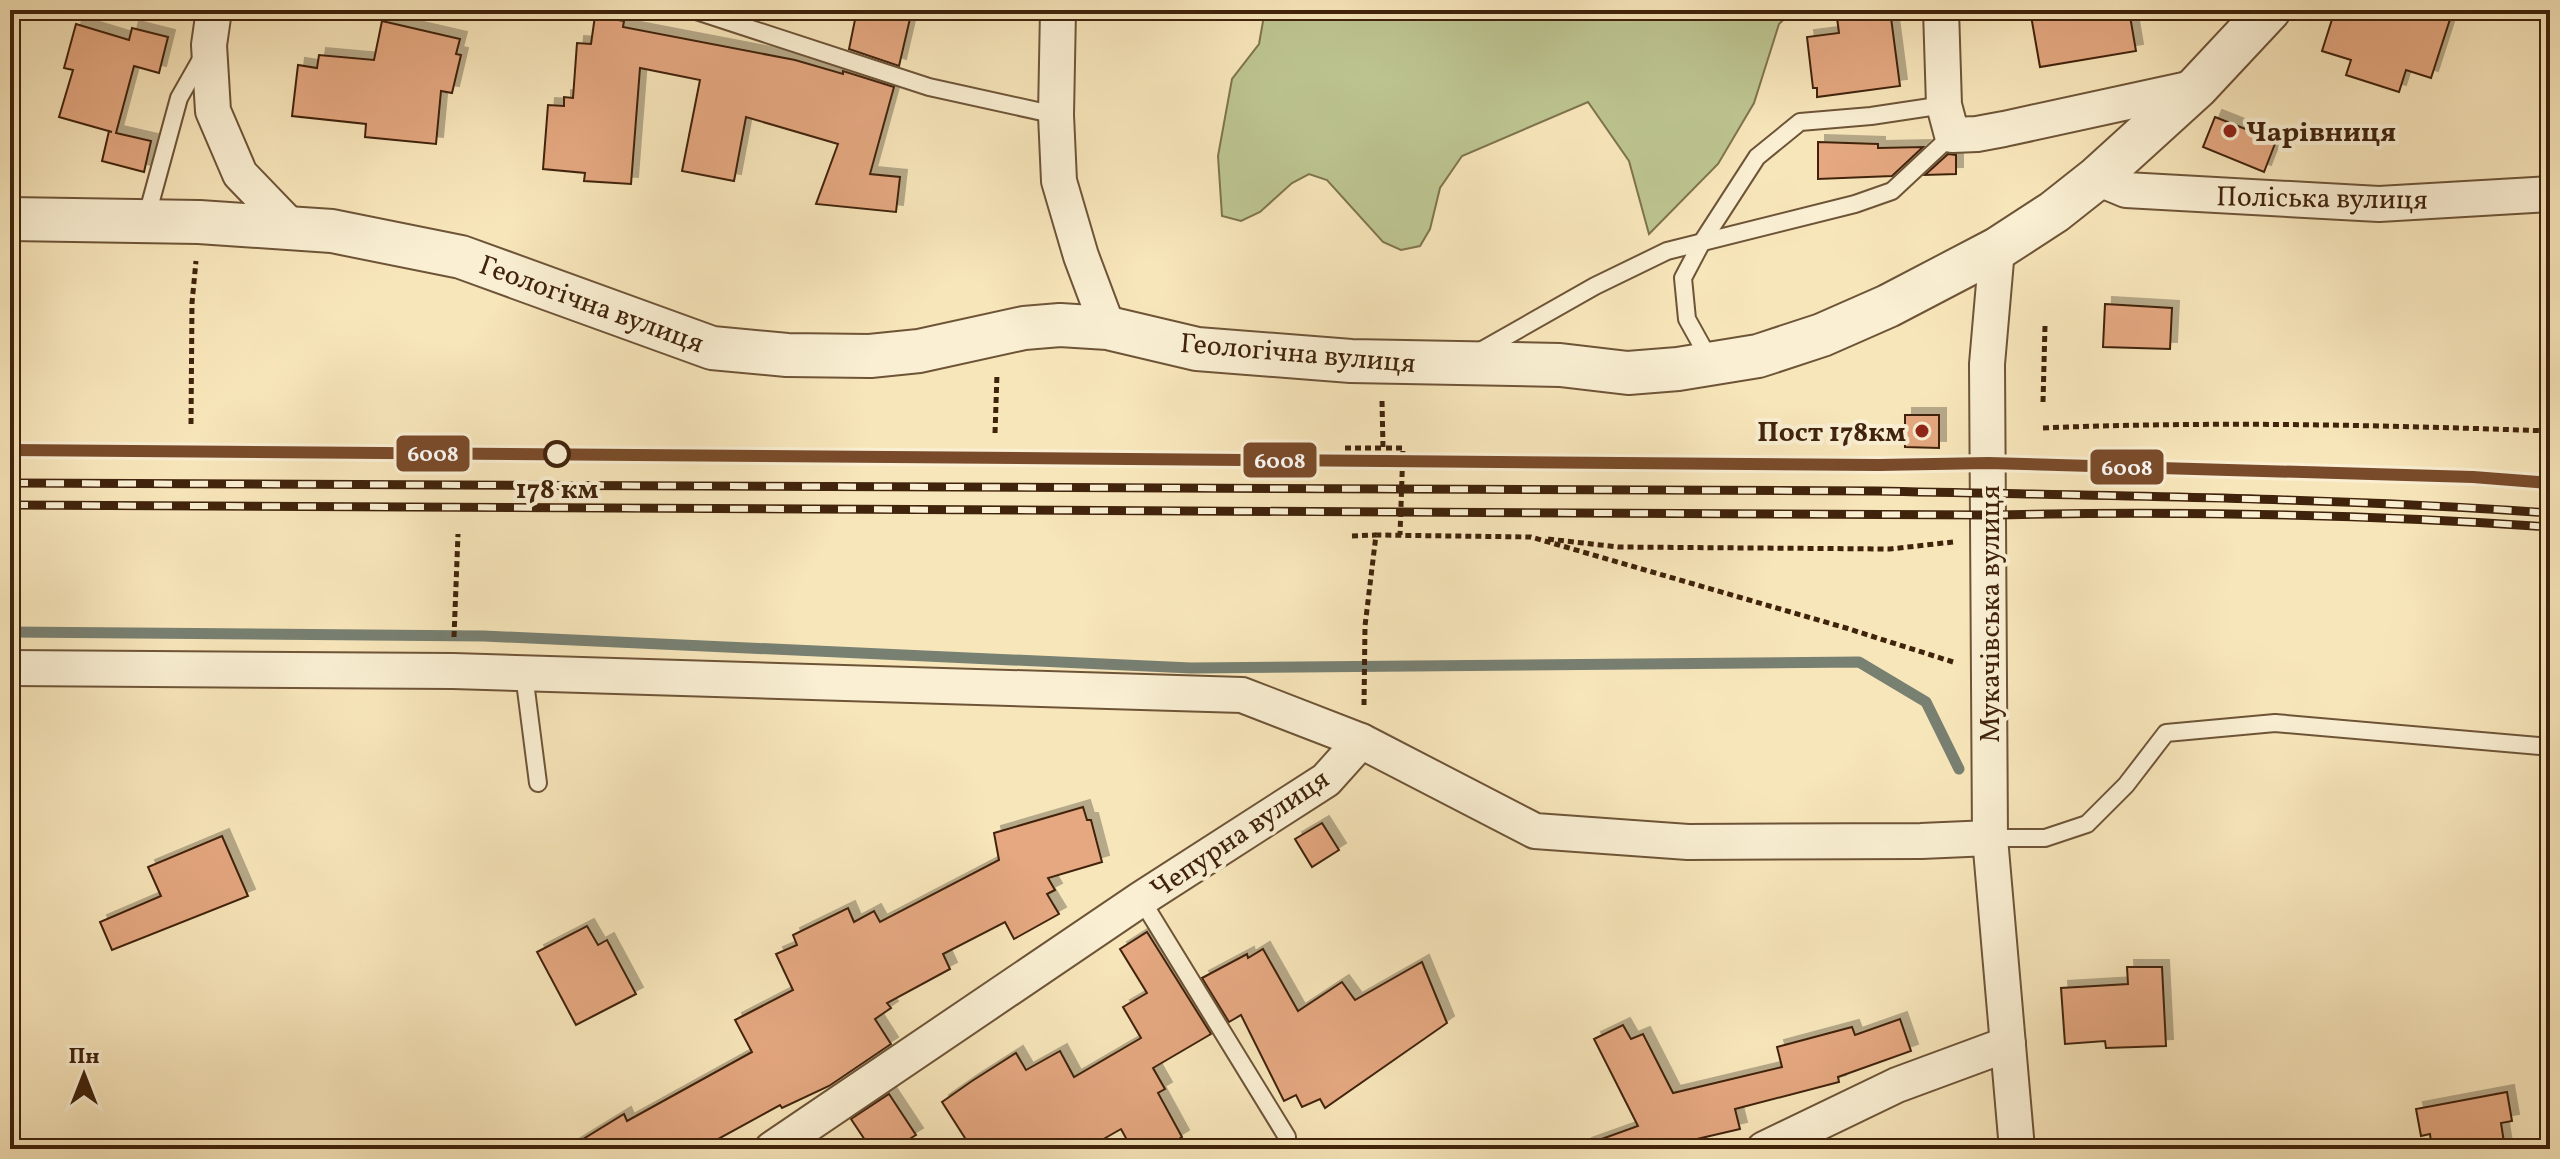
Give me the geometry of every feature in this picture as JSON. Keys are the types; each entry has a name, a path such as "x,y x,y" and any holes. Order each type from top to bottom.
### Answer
{"street":[{"path":"214,10 209,45 213,111 240,174 292,228"},
{"path":"1058,10 1056,115 1059,181 1081,256 1108,328"},
{"path":"1941,10 1948,120 1977,134 2197,87"},
{"path":"1997,249 2054,212 2097,178 2197,87 2269,10"},
{"name":"Поліська вулиця","path":"2097,178 2126,190 2379,204 2550,194"},
{"name":"Геологічна вулиця","path":"10,219 146,221 332,231 461,257 712,348 787,355 870,356 919,351 1024,328 1060,325 1108,328 1197,349 1351,361 1560,365 1628,373 1712,365 1758,356 1822,335 1888,306 1997,249"},
{"name":"Мукачівська вулиця","path":"1997,249 1987,364 1990,838 2017,1149"},
{"path":"11,669 524,674 1242,695 1361,741 1535,831 1688,842 1990,838"},
{"name":"Чепурна вулиця","path":"772,1149 1141,899 1326,780 1361,741"},
{"path":"1764,1149 1897,1085 2008,1044"}],"lane":[{"path":"693,10 929,87 1056,115"},
{"path":"146,221 179,98 209,45"},
{"path":"1712,365 1687,319 1683,278 1702,242 1757,157 1800,122 1871,116 1948,120"},
{"path":"1458,364 1595,286 1667,251 1855,204 1892,191 1948,120"},
{"path":"524,674 538,783"},
{"path":"1990,838 2045,838 2087,824 2126,785 2166,733 2275,723 2550,747"},
{"path":"1141,899 1287,1137"}],"path":[{"path":"191,424 192,303"},
{"path":"2043,402 2045,326"},
{"path":"995,433 997,372"},
{"path":"1382,397 1383,448"},
{"path":"2043,428 2133,424 2335,423 2550,431"},
{"path":"1345,448 1403,448 1400,535"},
{"path":"15,529 16,634"},
{"path":"455,611 458,534"},
{"path":"1366,682 1365,626 1376,535"},
{"path":"1352,536 1531,537 1618,547 1890,549 1989,538"},
{"path":"1531,537 1952,660 1991,710"}],"green space":[{"path":"1265,10 1794,10 1779,24 1754,103 1718,164 1649,234 1629,161 1588,102 1462,156 1440,188 1430,229 1420,246 1401,250 1383,242 1327,180 1309,174 1292,183 1260,212 1241,221 1222,216 1218,156 1232,79 1259,44"}],"building":[{"path":"857,10 912,10 899,66 849,49"},
{"path":"1836,10 1890,10 1900,86 1817,97 1817,88 1813,88 1807,37 1839,33"},
{"path":"2030,10 2129,10 2136,51 2040,67"},
{"path":"2335,10 2453,10 2431,78 2406,70 2399,92 2346,75 2351,60 2322,51"},
{"path":"595,16 624,21 623,27 795,60 894,87 870,174 900,177 896,212 816,204 838,144 746,117 734,181 682,171 700,80 640,68 631,184 584,181 585,173 543,169 548,105 564,106 564,97 573,98 577,43 591,44"},
{"path":"382,21 460,39 456,54 461,55 452,93 441,91 436,144 365,137 366,124 292,116 298,65 317,68 319,55 374,60"},
{"path":"76,24 129,40 132,28 168,37 159,73 134,66 116,133 151,141 144,172 102,161 109,131 59,117 73,70 64,68"},
{"name":"Чарівниця","path":"2215,117 2276,141 2264,172 2203,147"},
{"path":"1818,142 1878,144 1878,148 1923,147 1892,176 1818,179"},
{"path":"1948,154 1956,155 1956,174 1925,175"},
{"path":"2105,304 2172,308 2170,349 2103,347"},
{"name":"Пост 178км","path":"1905,415 1939,415 1939,448 1905,447"},
{"path":"1083,807 1087,820 1091,820 1102,862 1048,878 1055,890 1047,894 1059,914 1014,939 1005,922 943,954 950,969 887,1003 891,1008 875,1019 891,1044 829,1086 782,1108 780,1105 700,1149 567,1149 624,1114 627,1121 752,1052 735,1020 793,990 776,954 797,945 793,935 848,908 854,922 874,911 880,922 999,860 994,833"},
{"path":"1322,823 1339,850 1312,867 1295,839"},
{"path":"222,836 248,896 112,950 100,922 161,896 148,867"},
{"path":"587,926 598,945 607,940 636,994 576,1025 537,952"},
{"path":"1147,932 1211,1034 1153,1068 1165,1089 1158,1093 1182,1137 1162,1149 1132,1149 1121,1129 1086,1149 972,1149 942,1102 972,1081 1016,1053 1026,1070 1060,1051 1074,1077 1141,1038 1123,1007 1147,993 1120,949"},
{"path":"1263,949 1298,1011 1342,982 1355,1000 1422,962 1447,1023 1325,1108 1320,1099 1302,1107 1296,1095 1284,1101 1241,1015 1229,1022 1202,978"},
{"path":"2127,967 2162,967 2166,1046 2106,1048 2105,1041 2065,1044 2061,988 2128,984"},
{"path":"1900,1019 1911,1051 1838,1077 1839,1082 1735,1109 1740,1129 1697,1139 1701,1149 1586,1149 1585,1145 1638,1126 1594,1039 1623,1025 1631,1039 1643,1034 1673,1093 1782,1067 1777,1047 1852,1027 1855,1035"},
{"path":"2507,1092 2512,1121 2501,1123 2505,1149 2432,1149 2430,1134 2421,1136 2416,1109"},
{"path":"889,1094 916,1135 893,1149 871,1149 851,1119"}],"waterway":[{"path":"10,632 484,636 1191,668 1859,662 1926,702 1959,769"}],"railway":[{"path":"10,483 1876,491 2298,500 2550,513"},
{"path":"10,505 1988,515 2129,513 2340,516 2550,527"}],"transit line":[{"name":"6008","path":"10,450 1879,465 1988,463 2473,477 2550,483"}],"place":[{"name":"Чарівниця","path":"2230,131"},
{"name":"Пост 178км","path":"1922,431"},
{"name":"178 км","path":"557,454"}]}
